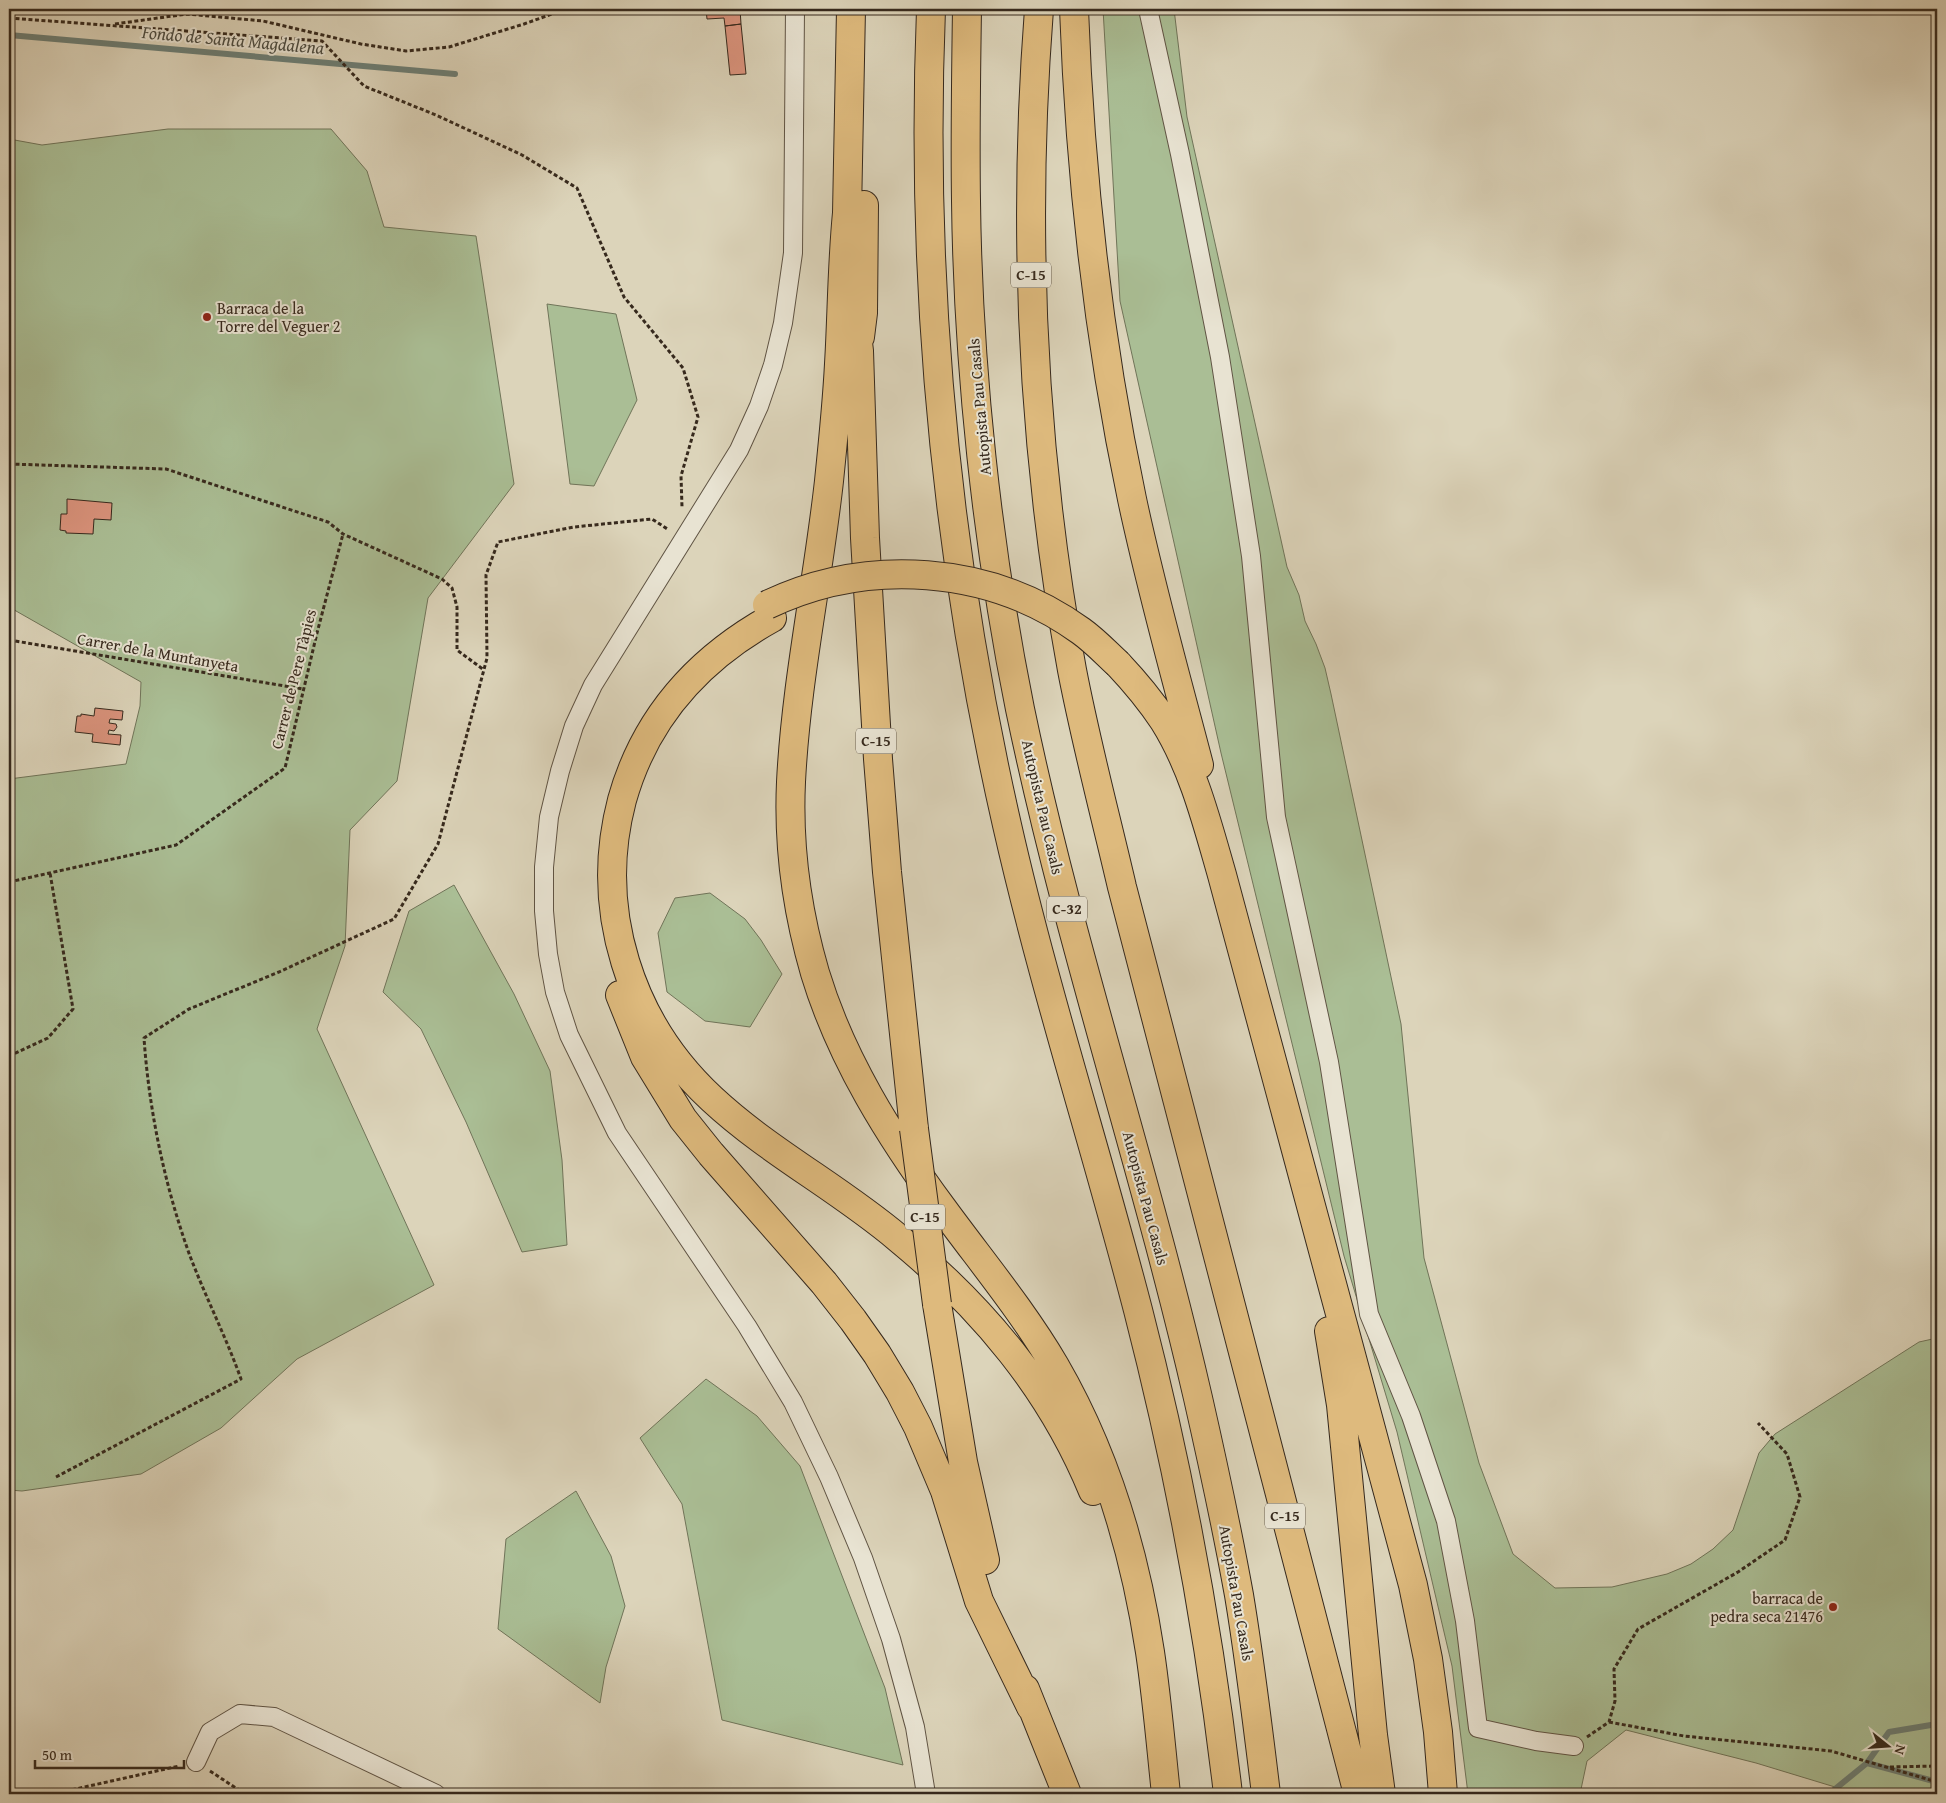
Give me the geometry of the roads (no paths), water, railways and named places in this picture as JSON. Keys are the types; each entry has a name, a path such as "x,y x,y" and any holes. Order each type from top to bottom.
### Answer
{"highway":[{"name":"C-15","path":"851,9 847,212 855,244 854,313 859,351 865,538 878,759 889,891 914,1129 937,1304 963,1462 978,1533 1008,1642 1031,1707 1067,1794"},
{"path":"859,351 863,313 868,9"},
{"name":"C-32","path":"931,9 928,138 933,320 942,432 964,611 985,723 1010,837 1138,1311 1164,1417 1203,1607 1218,1706 1228,1794"},
{"name":"Autopista Pau Casals","path":"967,9 966,195 970,309 978,419 1005,626 1022,716 1066,905 1147,1199 1198,1395 1238,1594 1266,1794"},
{"path":"1074,9 1083,171 1094,269 1117,419 1147,564 1166,643 1216,825 1247,966"},
{"name":"C-15","path":"1038,13 1030,235 1032,310 1042,459 1059,592 1072,670 1087,742 1122,886 1358,1794"},
{"path":"847,212 839,364 830,470 824,526 801,680 794,738 791,786 791,833 795,881 804,926 815,973 830,1015 863,1086 941,1207 1025,1319 1067,1389 1092,1441 1121,1519 1136,1577 1150,1653 1166,1794"},
{"path":"1031,1707 979,1601 945,1491 933,1459 900,1392 877,1354 853,1320 824,1283 711,1154 683,1119 662,1088 633,1031 613,974 600,912 598,880 600,845 615,777 628,746 646,714 667,685 690,660 718,636 770,612 852,591 905,587 927,588 997,604 1040,622 1114,669 1141,689 1165,723 1182,756 1205,819 1247,966 1413,1585 1428,1660 1438,1732 1443,1794"},
{"path":"770,612 726,646 699,670 676,695 657,721 639,752 627,782 619,814 612,862 613,909 618,940 626,970 656,1033 673,1057 705,1092 764,1141 854,1204 898,1238 973,1306 1008,1347 1042,1394 1078,1457 1119,1568 1129,1602 1160,1794"},
{"path":"1114,669 1153,730 1170,762 1184,797 1234,970 1325,1310 1341,1405 1371,1718 1381,1794"}],"street":[{"path":"795,9 792,253 782,323 773,365 759,406 739,450 593,685 574,726 560,771 549,817 544,867 544,912 548,954 556,992 569,1035 617,1132 746,1326 793,1402 829,1477 863,1558 890,1639 915,1727 926,1794"},
{"path":"1148,9 1180,154 1220,357 1252,556 1276,817 1329,1062 1369,1314 1412,1416 1446,1521 1465,1621 1478,1728 1536,1741 1574,1746"},
{"path":"196,1762 210,1732 240,1714 274,1717 436,1794"}],"waterway":[{"name":"Fondo de Santa Magdalena","path":"9,35 455,74"},
{"path":"1829,1794 1867,1763 1889,1732 1937,1724"},
{"path":"1867,1763 1937,1782"}],"place":[{"name":"Barraca de la Torre del Veguer 2","path":"207,317"},
{"name":"barraca de pedra seca 21476","path":"1833,1607"}]}
